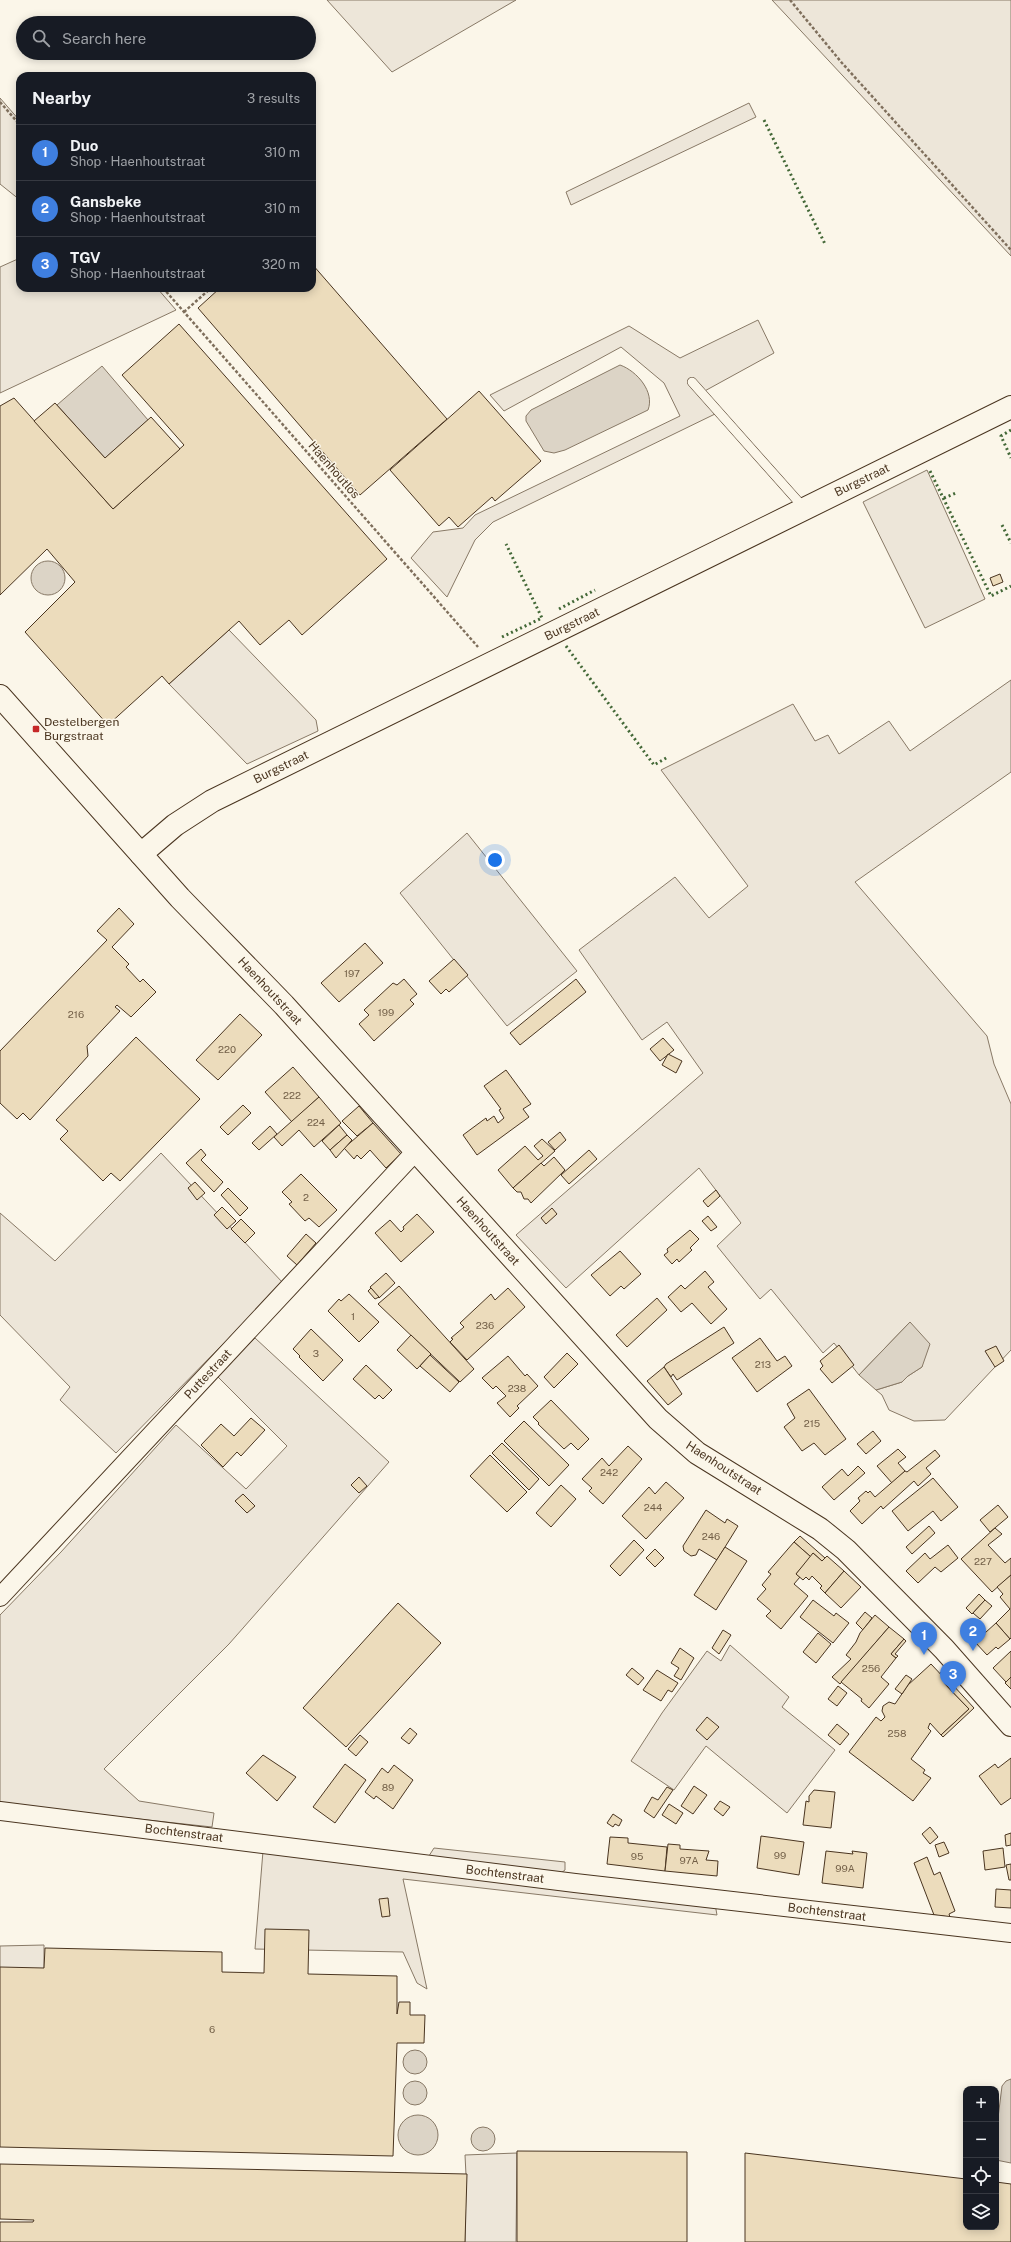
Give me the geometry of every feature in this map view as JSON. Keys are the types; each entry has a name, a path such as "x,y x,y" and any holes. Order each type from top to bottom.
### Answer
{"street":[{"name":"Burgstraat","path":"141,854 180,822 212,801 493,664 1011,407"},
{"name":"Haenhoutstraat","path":"0,696 180,898 274,994 658,1419 697,1453 820,1529 846,1550 944,1649 1011,1725"},
{"name":"Puttestraat","path":"0,1597 416,1151"},
{"name":"Bochtenstraat","path":"0,1811 576,1883 1011,1933"}],"lane":[{"path":"692,382 805,509"}],"path":[{"path":"790,0 842,63 1011,250"},
{"path":"0,102 16,120"},
{"name":"Haenhoutlos","path":"166,292 493,664"},
{"path":"184,312 206,292"}],"shaded area":[{"path":"327,0 516,0 392,72"},
{"path":"772,0 1011,0 1011,256 787,16"},
{"path":"0,98 16,116 16,197 0,184"},
{"path":"749,103 756,117 571,205 566,192"},
{"path":"16,260 16,292 160,292 176,310 0,393 0,267"},
{"path":"758,320 774,353 701,393 715,414 493,522 475,540 447,597 411,558 433,532 463,528 475,515 680,416 664,383 621,347 504,411 490,395 629,326 680,358"},
{"path":"620,365 633,372 647,389 650,403 648,410 565,450 554,453 544,451 526,421 526,416 531,410"},
{"path":"102,366 148,420 105,458 57,405"},
{"path":"927,470 985,599 925,628 863,502"},
{"path":"51,561 60,566 64,571 64,585 60,590 55,594 45,595 41,594 32,585 31,575 32,571 41,562"},
{"path":"229,630 316,720 318,731 247,764 169,684"},
{"path":"1011,680 1011,772 855,882 987,1036 994,1064 1011,1104 1011,1350 945,1420 914,1421 889,1410 882,1395 876,1390 902,1382 922,1367 910,1322 859,1375 834,1343 823,1353 771,1289 760,1299 717,1246 741,1223 699,1168 566,1288 516,1235 703,1073 667,1022 642,1040 579,950 675,877 709,918 748,886 661,770 793,704 815,741 828,735 839,754 889,721 910,751"},
{"path":"467,833 577,971 507,1026 400,893"},
{"path":"161,1153 283,1283 116,1453 60,1400 70,1387 0,1315 0,1213 55,1261"},
{"path":"910,1322 930,1344 922,1367 902,1382 876,1390 859,1375"},
{"path":"255,1338 389,1462 229,1644 104,1769 139,1801 214,1813 212,1827 0,1804 0,1615 61,1552 176,1425 246,1489 287,1446 217,1376"},
{"path":"730,1645 789,1697 782,1707 835,1750 787,1813 706,1746 674,1790 631,1761 662,1713 707,1651 721,1661"},
{"path":"434,1848 565,1862 565,1870 561,1873 427,1859"},
{"path":"263,1851 715,1904 717,1915 403,1879 427,1989 417,1983 403,1952 255,1949"},
{"path":"44,1945 44,1971 0,1970 0,1946"},
{"path":"415,2050 420,2051 426,2057 426,2067 420,2073 415,2074 410,2073 404,2067 403,2062 404,2057 410,2051"},
{"path":"1011,2079 1011,2163 999,2161 999,2110 1002,2086 1006,2081"},
{"path":"415,2081 424,2084 427,2093 424,2102 415,2105 406,2102 403,2093 406,2084"},
{"path":"422,2115 429,2118 435,2124 438,2135 437,2143 429,2152 422,2155 414,2155 407,2152 399,2143 398,2131 401,2124 410,2116"},
{"path":"483,2127 492,2130 495,2139 492,2148 483,2151 474,2148 471,2139 474,2130"},
{"path":"517,2153 516,2242 465,2242 465,2155"}],"building":[{"path":"316,269 447,419 360,495 198,308 216,292 316,292"},
{"path":"179,324 387,559 302,635 289,620 260,645 239,621 169,684 162,676 108,725 25,632 75,582 47,549 0,595 0,406 14,398 113,509 184,445 122,375"},
{"path":"479,391 541,461 495,501 492,497 458,527 449,517 439,526 390,470"},
{"path":"55,403 105,458 151,417 180,449 113,509 34,421"},
{"path":"1000,574 1003,582 993,586 990,578"},
{"path":"119,908 134,924 112,947 129,964 126,967 140,982 143,979 156,992 131,1017 117,1005 115,1007 120,1011 87,1046 88,1056 30,1120 23,1113 17,1119 0,1103 0,1051 107,940 97,931"},
{"path":"365,943 383,963 339,1002 321,983"},
{"path":"454,959 468,975 449,992 446,989 441,994 429,981"},
{"path":"404,979 417,994 410,1000 414,1004 374,1041 359,1024 369,1015 364,1010 393,983 397,985"},
{"path":"576,979 586,992 520,1045 510,1033"},
{"path":"240,1014 262,1035 218,1080 196,1060"},
{"path":"136,1037 200,1099 120,1181 111,1173 103,1181 60,1139 68,1131 56,1120"},
{"path":"663,1038 674,1050 660,1061 650,1049"},
{"path":"668,1054 682,1061 676,1073 662,1065"},
{"path":"293,1067 319,1097 292,1122 265,1092"},
{"path":"506,1070 531,1104 523,1109 529,1117 477,1155 463,1135 486,1118 487,1121 494,1116 498,1123 504,1118 499,1110 501,1109 484,1086"},
{"path":"319,1097 341,1123 314,1147 299,1130 282,1146 274,1137"},
{"path":"243,1105 251,1113 228,1135 220,1127"},
{"path":"359,1106 373,1123 357,1136 342,1121"},
{"path":"373,1123 401,1154 386,1168 370,1150 361,1159 357,1155 354,1159 344,1148"},
{"path":"339,1125 347,1135 330,1150 322,1141"},
{"path":"270,1126 277,1134 259,1150 252,1143"},
{"path":"560,1132 566,1140 555,1150 548,1142"},
{"path":"347,1135 352,1140 336,1158 330,1150"},
{"path":"542,1139 555,1151 513,1188 498,1170 525,1146 538,1160 543,1156 534,1146"},
{"path":"201,1149 206,1155 201,1160 223,1182 214,1192 186,1163"},
{"path":"589,1150 597,1159 569,1184 561,1175"},
{"path":"554,1157 565,1170 531,1203 528,1199 524,1199 521,1192 517,1192 513,1188 541,1163 544,1166"},
{"path":"301,1174 337,1210 319,1227 309,1218 305,1221 289,1204 292,1202 282,1192"},
{"path":"195,1182 205,1193 197,1200 188,1188"},
{"path":"228,1188 248,1208 240,1216 221,1195"},
{"path":"716,1190 720,1196 708,1207 703,1201"},
{"path":"222,1207 236,1221 227,1229 214,1215"},
{"path":"552,1208 557,1214 546,1224 541,1218"},
{"path":"417,1214 434,1232 401,1262 375,1233 390,1220 401,1232 404,1229 403,1227"},
{"path":"708,1216 717,1227 711,1231 702,1221"},
{"path":"241,1219 255,1233 245,1243 231,1229"},
{"path":"690,1230 699,1239 690,1248 692,1250 679,1262 677,1259 672,1264 664,1255 668,1252 667,1249"},
{"path":"306,1234 316,1243 297,1265 287,1256"},
{"path":"620,1251 641,1274 624,1289 621,1286 610,1296 591,1275"},
{"path":"705,1271 714,1282 708,1287 727,1309 711,1324 692,1303 681,1312 668,1297 681,1285 685,1289"},
{"path":"386,1273 395,1283 379,1298 370,1287"},
{"path":"399,1286 474,1369 460,1382 378,1304"},
{"path":"371,1288 379,1297 375,1299 368,1291"},
{"path":"508,1288 525,1307 467,1360 450,1342 453,1339 451,1338 464,1327 460,1323 491,1294 495,1300"},
{"path":"349,1294 379,1322 359,1342 328,1311 339,1299 341,1301"},
{"path":"657,1298 667,1310 627,1347 616,1335"},
{"path":"724,1327 734,1343 677,1380 673,1374 671,1377 664,1367 666,1364"},
{"path":"311,1329 343,1360 323,1381 293,1349"},
{"path":"411,1335 431,1354 417,1369 397,1350"},
{"path":"760,1338 777,1361 785,1356 792,1366 757,1392 732,1358"},
{"path":"839,1345 854,1365 832,1383 820,1369 823,1366 820,1361"},
{"path":"996,1346 1004,1361 995,1367 985,1351"},
{"path":"567,1353 578,1364 554,1388 544,1377"},
{"path":"430,1355 459,1382 450,1392 420,1366"},
{"path":"508,1356 525,1376 527,1374 538,1386 517,1406 519,1408 510,1417 497,1403 506,1396 496,1386 493,1389 482,1378"},
{"path":"366,1365 392,1390 383,1399 379,1395 375,1399 353,1379"},
{"path":"664,1367 682,1394 668,1405 647,1381"},
{"path":"809,1389 846,1439 825,1455 814,1443 802,1451 784,1427 795,1418 787,1404"},
{"path":"551,1400 589,1439 578,1450 571,1443 564,1449 538,1424 539,1423 533,1417"},
{"path":"251,1418 265,1430 241,1456 237,1452 223,1467 201,1445 221,1424 234,1436"},
{"path":"524,1421 569,1465 549,1486 504,1441"},
{"path":"873,1431 881,1441 866,1454 857,1444"},
{"path":"502,1443 539,1479 529,1490 492,1453"},
{"path":"628,1446 642,1459 603,1504 589,1491 592,1488 582,1479 602,1458 609,1466"},
{"path":"898,1449 906,1457 898,1463 905,1471 892,1483 877,1466"},
{"path":"935,1450 940,1456 926,1468 931,1474 918,1486 914,1481 883,1509 881,1506 862,1524 850,1511 860,1501 858,1498 866,1491 868,1493 870,1491 875,1497 905,1471 907,1472"},
{"path":"490,1455 527,1492 507,1512 470,1476"},
{"path":"858,1466 865,1473 834,1500 822,1487 842,1469 848,1476"},
{"path":"359,1477 367,1486 359,1493 351,1485"},
{"path":"933,1478 958,1507 941,1521 933,1511 908,1531 892,1511"},
{"path":"666,1482 684,1498 646,1539 622,1516 649,1487 655,1494"},
{"path":"561,1485 576,1499 551,1527 536,1513"},
{"path":"243,1494 255,1506 247,1513 235,1501"},
{"path":"998,1505 1008,1517 990,1532 980,1520"},
{"path":"706,1510 725,1523 727,1519 738,1526 717,1560 699,1549 696,1555 691,1556 684,1551 683,1546"},
{"path":"929,1526 935,1533 912,1554 906,1547"},
{"path":"995,1528 1002,1534 988,1545 1005,1563 1011,1558 1011,1575 992,1592 961,1559"},
{"path":"800,1536 825,1558 822,1561 813,1553 811,1557 794,1542"},
{"path":"634,1540 644,1550 620,1576 610,1566"},
{"path":"794,1542 811,1557 796,1574 800,1577 794,1584 808,1596 781,1629 766,1616 771,1611 757,1599 766,1589 762,1585 771,1574 768,1572"},
{"path":"948,1545 958,1558 941,1572 935,1567 918,1583 906,1571 925,1553 930,1559"},
{"path":"725,1547 747,1561 716,1610 694,1595"},
{"path":"655,1549 664,1558 655,1567 646,1558"},
{"path":"813,1553 822,1561 827,1556 844,1571 825,1593 820,1588 822,1586 812,1576 809,1580 806,1577 803,1580 796,1574"},
{"path":"844,1571 861,1587 841,1608 825,1593"},
{"path":"1011,1575 1010,1639 996,1623 1010,1609 1000,1597 1003,1594 997,1587"},
{"path":"979,1594 985,1600 972,1614 966,1608"},
{"path":"813,1600 834,1616 836,1613 849,1623 833,1643 800,1617"},
{"path":"985,1600 992,1606 980,1619 973,1613"},
{"path":"398,1603 441,1643 346,1747 303,1708"},
{"path":"865,1612 872,1618 863,1630 856,1623"},
{"path":"875,1615 889,1627 840,1684 832,1677 851,1659 846,1655 856,1642 860,1633"},
{"path":"996,1623 1010,1639 998,1649 996,1647 987,1655 975,1642"},
{"path":"889,1627 904,1639 891,1654 896,1658 881,1677 889,1684 869,1708 861,1701 862,1699 841,1682"},
{"path":"723,1630 731,1635 719,1654 712,1648"},
{"path":"818,1633 831,1644 816,1663 803,1652"},
{"path":"904,1639 906,1641 895,1654 898,1656 896,1658 891,1654"},
{"path":"680,1648 694,1658 681,1680 674,1676 679,1668 671,1663"},
{"path":"1011,1651 1011,1677 1006,1682 993,1668"},
{"path":"931,1664 947,1681 944,1683 969,1709 941,1735 930,1723 928,1728 931,1731 911,1759 925,1770 923,1773 931,1778 913,1801 849,1752 876,1717 881,1721 885,1717 882,1711 883,1706 889,1702 895,1704 908,1685"},
{"path":"632,1668 644,1678 638,1685 626,1675"},
{"path":"657,1670 678,1683 672,1692 668,1690 661,1701 643,1690"},
{"path":"941,1672 974,1708 943,1737 941,1735 969,1709 944,1683 947,1681 940,1673"},
{"path":"906,1675 912,1679 902,1694 895,1689"},
{"path":"1011,1677 1011,1689 1005,1683"},
{"path":"838,1686 847,1693 837,1706 828,1699"},
{"path":"707,1717 719,1727 707,1740 696,1730"},
{"path":"837,1724 849,1734 840,1745 828,1735"},
{"path":"410,1728 417,1734 409,1744 401,1738"},
{"path":"360,1735 368,1742 356,1756 348,1749"},
{"path":"263,1755 296,1777 277,1801 246,1773"},
{"path":"1011,1758 1011,1798 1001,1805 979,1776 995,1764 998,1768"},
{"path":"345,1764 366,1780 335,1823 313,1807"},
{"path":"394,1765 413,1780 393,1809 376,1796 374,1799 365,1792 382,1768 388,1773"},
{"path":"694,1786 707,1795 693,1814 681,1806"},
{"path":"667,1787 673,1790 654,1818 644,1811 652,1797 658,1800"},
{"path":"814,1790 835,1792 831,1828 803,1825 806,1801 809,1802 809,1796"},
{"path":"720,1801 730,1807 723,1816 714,1809"},
{"path":"669,1804 683,1813 676,1824 662,1815"},
{"path":"613,1814 622,1820 619,1826 615,1824 613,1827 607,1823"},
{"path":"930,1827 938,1837 930,1844 922,1834"},
{"path":"1011,1833 1011,1845 1006,1846 1005,1835"},
{"path":"761,1836 804,1842 799,1875 757,1868"},
{"path":"610,1837 628,1838 628,1843 667,1847 665,1871 607,1864"},
{"path":"944,1842 949,1853 939,1857 935,1845"},
{"path":"668,1844 680,1845 680,1849 709,1851 706,1860 718,1861 717,1876 665,1871"},
{"path":"1003,1848 1005,1867 985,1870 983,1851"},
{"path":"826,1851 853,1854 852,1851 867,1853 863,1888 822,1883"},
{"path":"927,1857 934,1875 940,1872 955,1911 949,1914 950,1917 934,1915 914,1863"},
{"path":"1011,1864 1011,1880 1009,1880 1006,1865"},
{"path":"996,1889 1011,1890 1011,1908 995,1907"},
{"path":"388,1898 390,1916 382,1917 379,1899"},
{"path":"265,1929 309,1930 308,1974 397,1976 397,2014 399,2002 410,2002 410,2015 425,2015 424,2043 397,2043 393,2156 0,2147 0,1967 44,1968 45,1948 222,1952 222,1972 264,1973"},
{"path":"517,2151 687,2152 687,2242 517,2242"},
{"path":"745,2153 963,2179 963,2230 999,2230 999,2182 1011,2184 1011,2242 745,2242"},
{"path":"0,2164 467,2174 465,2242 0,2242 0,2222 33,2222 34,2220 0,2219"}],"hedge":[{"path":"764,120 825,244"},
{"path":"1011,430 1001,436 1011,458"},
{"path":"930,471 991,596 1011,586"},
{"path":"944,498 956,493"},
{"path":"1002,525 1011,543"},
{"path":"502,637 542,618 506,544"},
{"path":"559,609 595,590"},
{"path":"566,646 654,765 668,757"}],"place":[{"name":"Destelbergen Burgstraat","path":"36,729"},
{"name":"Gansbeke","path":"973,1651"},
{"name":"Duo","path":"924,1655"},
{"name":"TGV","path":"953,1694"}]}
